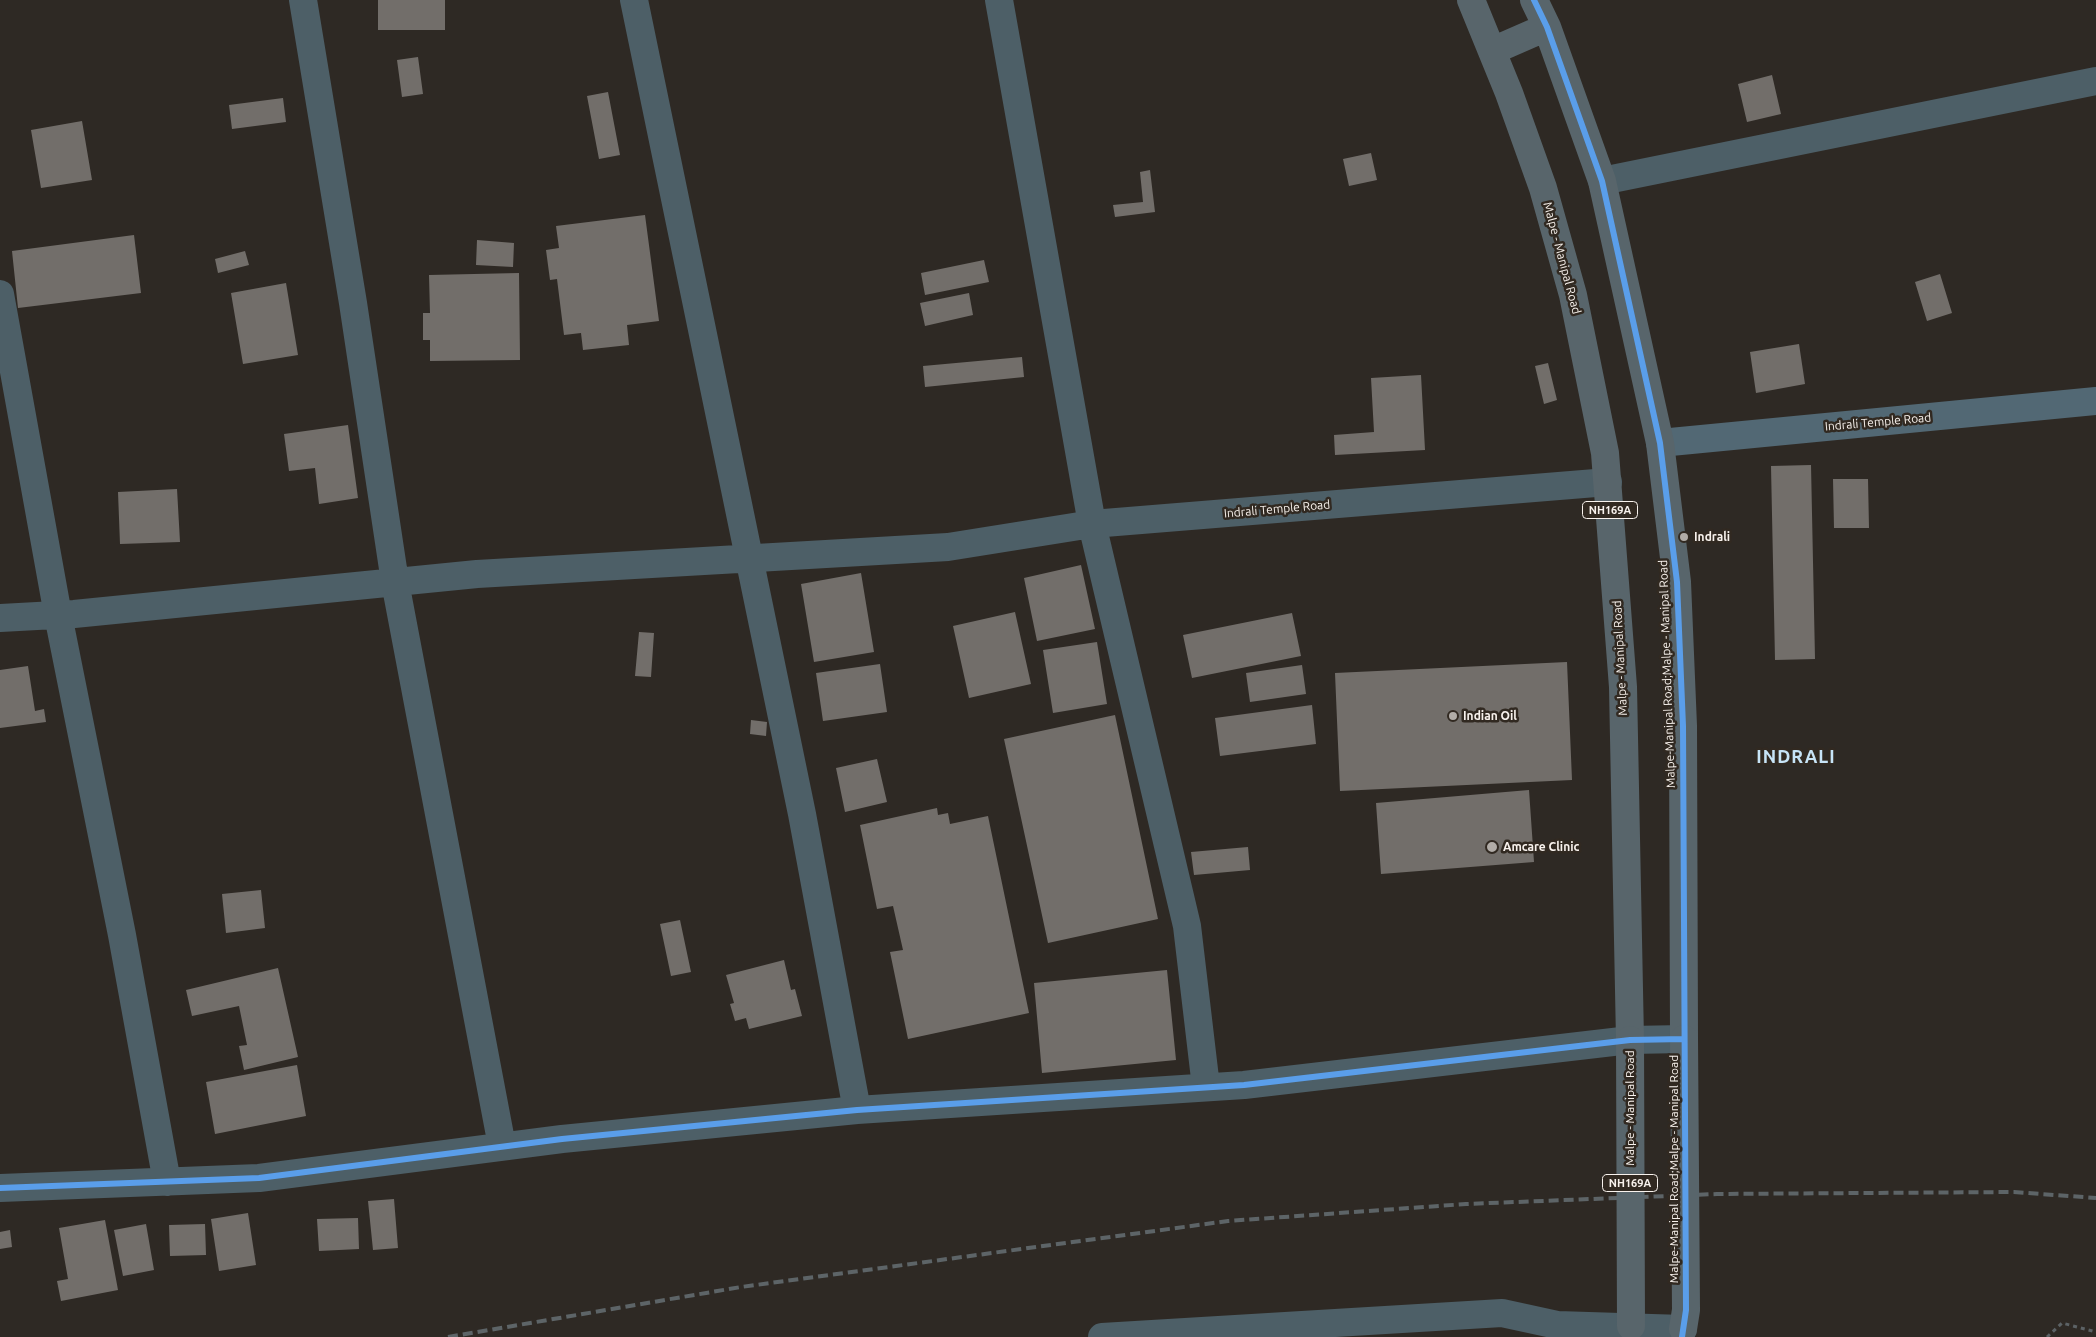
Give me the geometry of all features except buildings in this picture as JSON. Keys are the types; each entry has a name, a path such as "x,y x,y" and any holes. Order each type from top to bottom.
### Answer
{"highway":[{"name":"Malpe - Manipal Road","path":"1471,0 1543,188 1570,286 1605,453 1623,687 1630,1040 1630,1331"},
{"name":"Malpe-Manipal Road;Malpe - Manipal Road","path":"1534,0 1547,27 1602,181 1660,442 1677,582 1683,726 1686,1310 1682,1333"},
{"path":"1492,51 1547,27"}],"street":[{"path":"303,0 354,302 395,582 502,1146"},
{"path":"634,0 802,814 857,1110"},
{"path":"999,0 1092,524 1187,926 1206,1087"},
{"path":"1602,181 2096,80"},
{"path":"0,294 58,615 122,935 167,1182"},
{"name":"Indrali Temple Road","path":"1660,442 2096,401"},
{"name":"Indrali Temple Road","path":"0,618 58,615 476,574 948,548 1092,524 1608,482"},
{"path":"0,1188 259,1178 502,1146 857,1110 1244,1085 1630,1040 1684,1039"},
{"path":"1102,1337 1502,1313 1557,1325 1682,1333"}],"path":[{"path":"2047,1337 2062,1323 2096,1332"}],"railway":[{"path":"448,1337 741,1287 1228,1221 1466,1204 1717,1194 2014,1192 2096,1198"}],"cycle path":[{"path":"1534,0 1547,27 1602,181 1660,443 1677,582 1683,726 1686,1310 1682,1337"},
{"path":"0,1188 259,1178 562,1139 857,1110 1244,1085 1630,1040 1684,1039"}],"place":[{"name":"Indrali","path":"1684,537"},
{"name":"Indian Oil","path":"1453,716"},
{"name":"Amcare Clinic","path":"1492,847"}],"district":[{"name":"INDRALI","path":"1796,757"}]}
